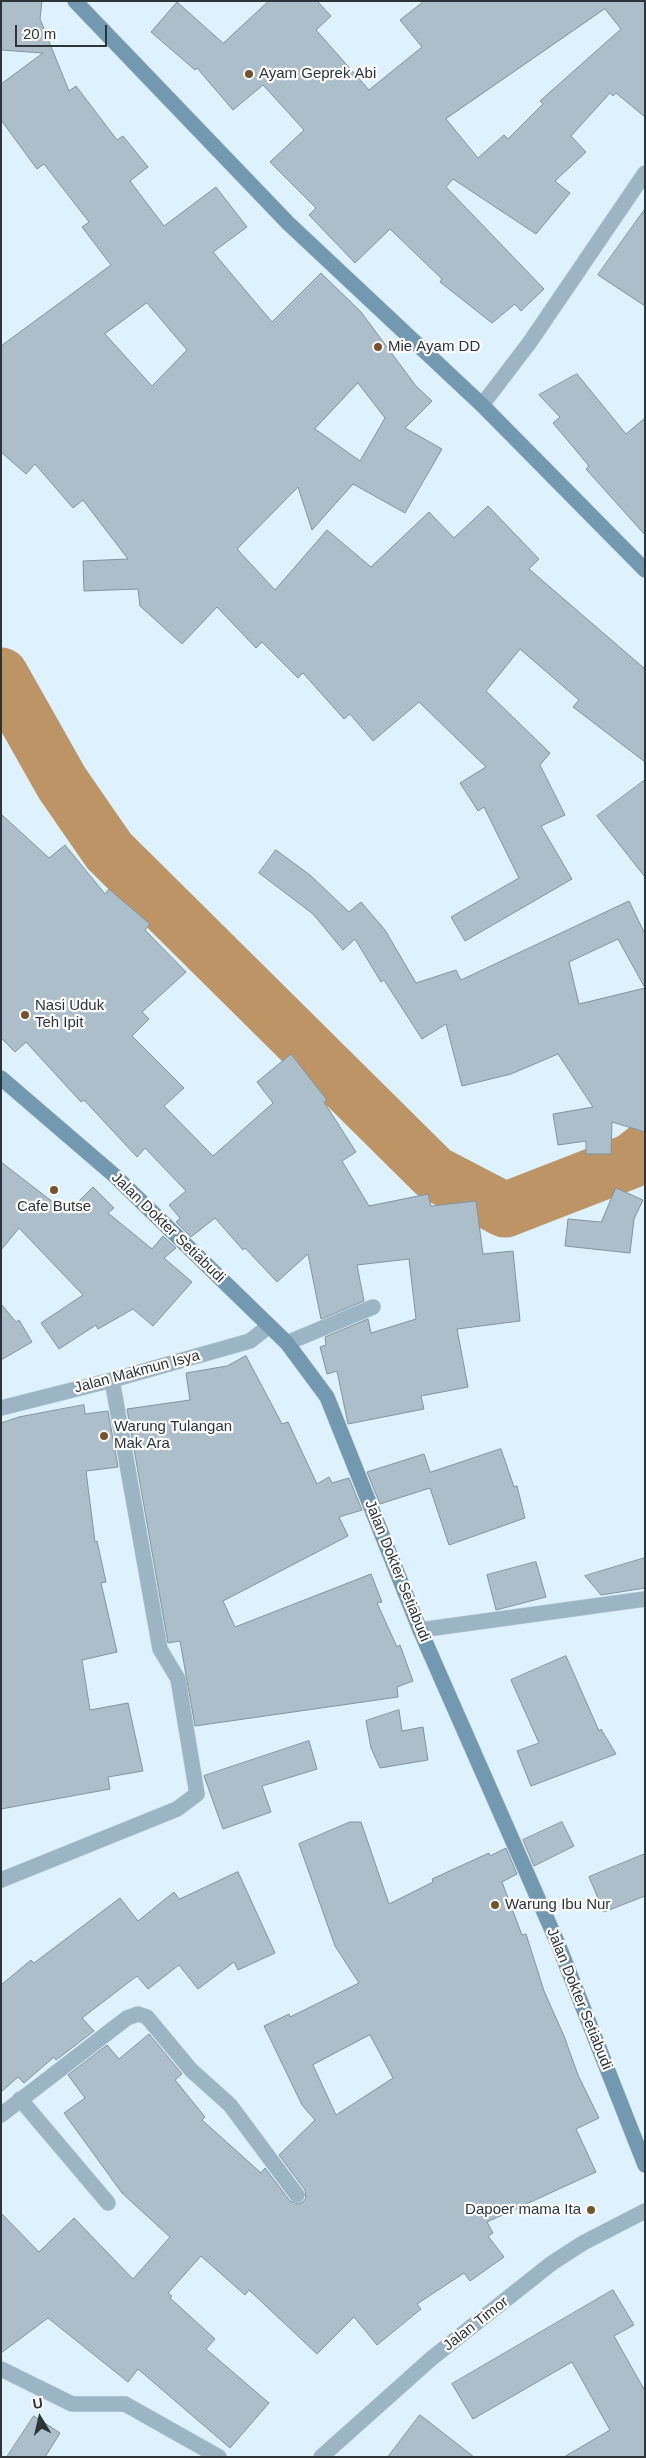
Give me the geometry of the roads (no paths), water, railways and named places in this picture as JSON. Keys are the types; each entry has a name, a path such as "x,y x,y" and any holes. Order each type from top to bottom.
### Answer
{"street":[{"path":"74,1 288,223 482,405 645,570"},
{"path":"482,405 530,342 645,173"},
{"name":"Jalan Dokter Setiabudi","path":"1,1078 116,1176 286,1343 327,1396 420,1630 558,1944 645,2165"},
{"path":"286,1343 373,1307"},
{"name":"Jalan Makmun Isya","path":"1,1408 112,1380 250,1341 269,1326"},
{"path":"1,1880 177,1809 197,1794 178,1678 160,1649 112,1380"},
{"path":"420,1630 645,1599"},
{"path":"1,2115 127,2018 138,2014 147,2016 191,2070 230,2104 297,2195"},
{"path":"20,2099 108,2203"},
{"name":"Jalan Timor","path":"321,2457 432,2358 552,2263 584,2243 645,2211"},
{"path":"1,2370 72,2404 125,2404 219,2457"}],"waterway":[{"path":"1,675 62,783 109,851 434,1173 505,1210 631,1161 645,1150"}],"place":[{"name":"Ayam Geprek Abi","path":"249,74"},
{"name":"Mie Ayam DD","path":"378,347"},
{"name":"Nasi Uduk Teh Ipit","path":"25,1015"},
{"name":"Cafe Butse","path":"54,1190"},
{"name":"Warung Tulangan Mak Ara","path":"104,1436"},
{"name":"Warung Ibu Nur","path":"495,1905"},
{"name":"Dapoer mama Ita","path":"591,2210"}]}
